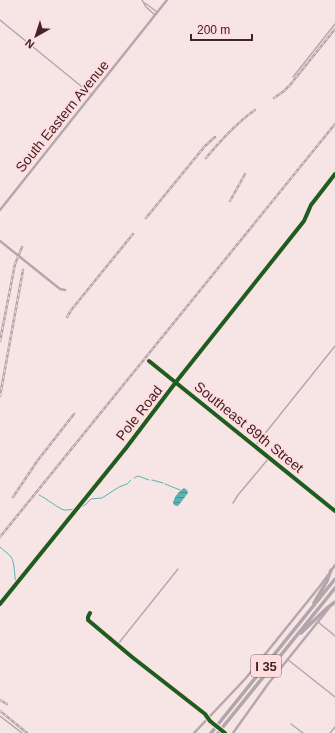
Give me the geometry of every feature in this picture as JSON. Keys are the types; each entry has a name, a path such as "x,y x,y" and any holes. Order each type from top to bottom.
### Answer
{"highway":[{"path":"310,610 327,581 331,570"},
{"name":"I 35","path":"211,733 335,579"},
{"name":"I 35","path":"218,733 335,588"},
{"path":"289,645 335,602"}],"main road":[{"name":"South Eastern Avenue","path":"0,210 167,0"},
{"path":"0,241 55,285 65,290"},
{"name":"Southeast 89th Street","path":"176,382 335,511"},
{"path":"194,733 246,678 320,586 335,565"},
{"path":"233,733 287,659 335,602"},
{"path":"208,718 225,733"}],"street":[{"path":"143,1 146,7 156,13"},
{"path":"0,20 92,95"},
{"path":"293,77 335,24"},
{"name":"Pole Road","path":"0,604 134,438 176,382 304,221 311,205 335,174"},
{"path":"255,446 335,346"},
{"name":"Southeast 89th Street","path":"149,361 176,382"},
{"path":"233,503 269,458"},
{"path":"118,644 178,569"},
{"path":"90,613 88,620 205,714 208,718"},
{"path":"317,622 335,636"},
{"path":"287,659 335,697"},
{"path":"0,716 22,733"},
{"path":"291,724 303,733"},
{"path":"330,733 335,727"}],"water":[{"path":"184,488 188,493 178,506 176,506 173,504 174,499"}],"waterway":[{"path":"134,478 138,476 149,480"},
{"path":"77,509 85,505 91,499 102,498 119,487 127,484 131,480"},
{"path":"152,480 163,483"},
{"path":"165,484 180,490"},
{"path":"39,495 64,510 74,509"},
{"path":"0,547 12,559 16,583"}],"railway":[{"path":"274,98 290,85 335,29"},
{"path":"206,158 241,120 255,110"},
{"path":"0,537 335,124"},
{"path":"146,218 205,146 215,137"},
{"path":"230,201 245,174"},
{"path":"67,317 133,234"},
{"path":"0,341 15,264 22,247"},
{"path":"0,396 23,270"},
{"path":"13,497 38,460 74,414"},
{"path":"0,700 7,704"},
{"path":"0,711 27,733"}],"cycle path":[{"path":"0,604 126,448 176,382 304,221 311,205 335,174"},
{"path":"149,361 335,511"},
{"path":"90,613 88,620 132,657 205,714 210,721 225,733"}]}
